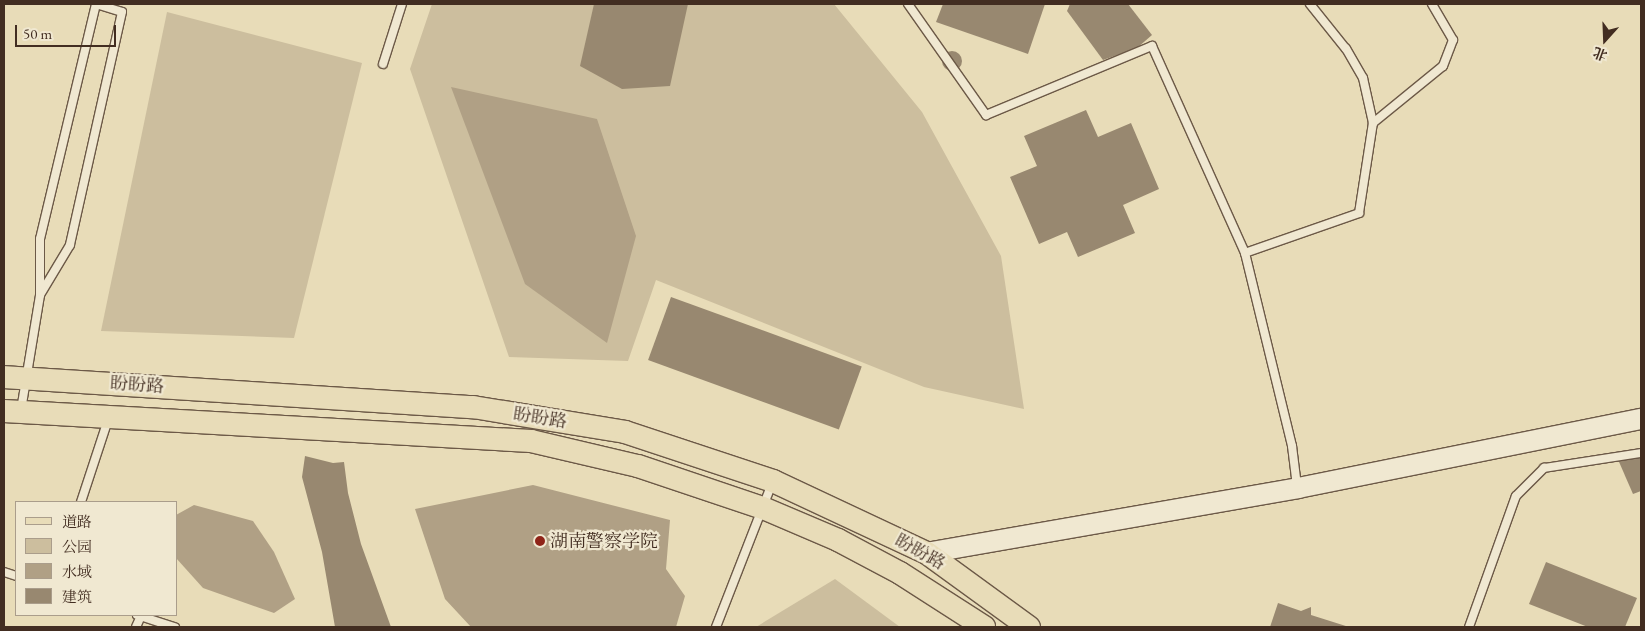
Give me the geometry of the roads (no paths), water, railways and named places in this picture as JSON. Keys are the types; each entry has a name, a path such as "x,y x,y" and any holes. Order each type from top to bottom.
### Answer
{"main road":[{"name":"盼盼路","path":"15,378 473,407 625,432 773,481 927,553 1029,627"},
{"name":"盼盼路","path":"12,411 531,441 638,466 763,508 838,540 900,573 984,627"},
{"path":"927,553 1298,488 1641,418"}],"lane":[{"path":"12,411 15,378 40,295 70,245 122,12 96,4 40,239 40,295"},
{"path":"383,64 402,4"},
{"path":"908,4 986,115 1152,46 1245,253 1292,446 1298,488"},
{"path":"1245,253 1359,213 1373,122 1363,78 1346,49 1310,4"},
{"path":"1373,122 1443,66 1453,40 1432,4"},
{"path":"81,501 109,418"},
{"path":"1469,627 1516,496 1544,468 1641,453"},
{"path":"716,627 773,481"},
{"path":"142,616 175,627"}],"water":[{"path":"451,87 597,119 636,236 607,343 525,284"},
{"name":"湖南警察学院","path":"533,485 670,520 666,569 685,596 676,627 471,627 445,599 415,509"},
{"path":"194,505 253,521 274,552 295,599 274,613 203,588 178,560 178,514"}],"place":[{"name":"湖南警察学院","path":"540,541"}]}
